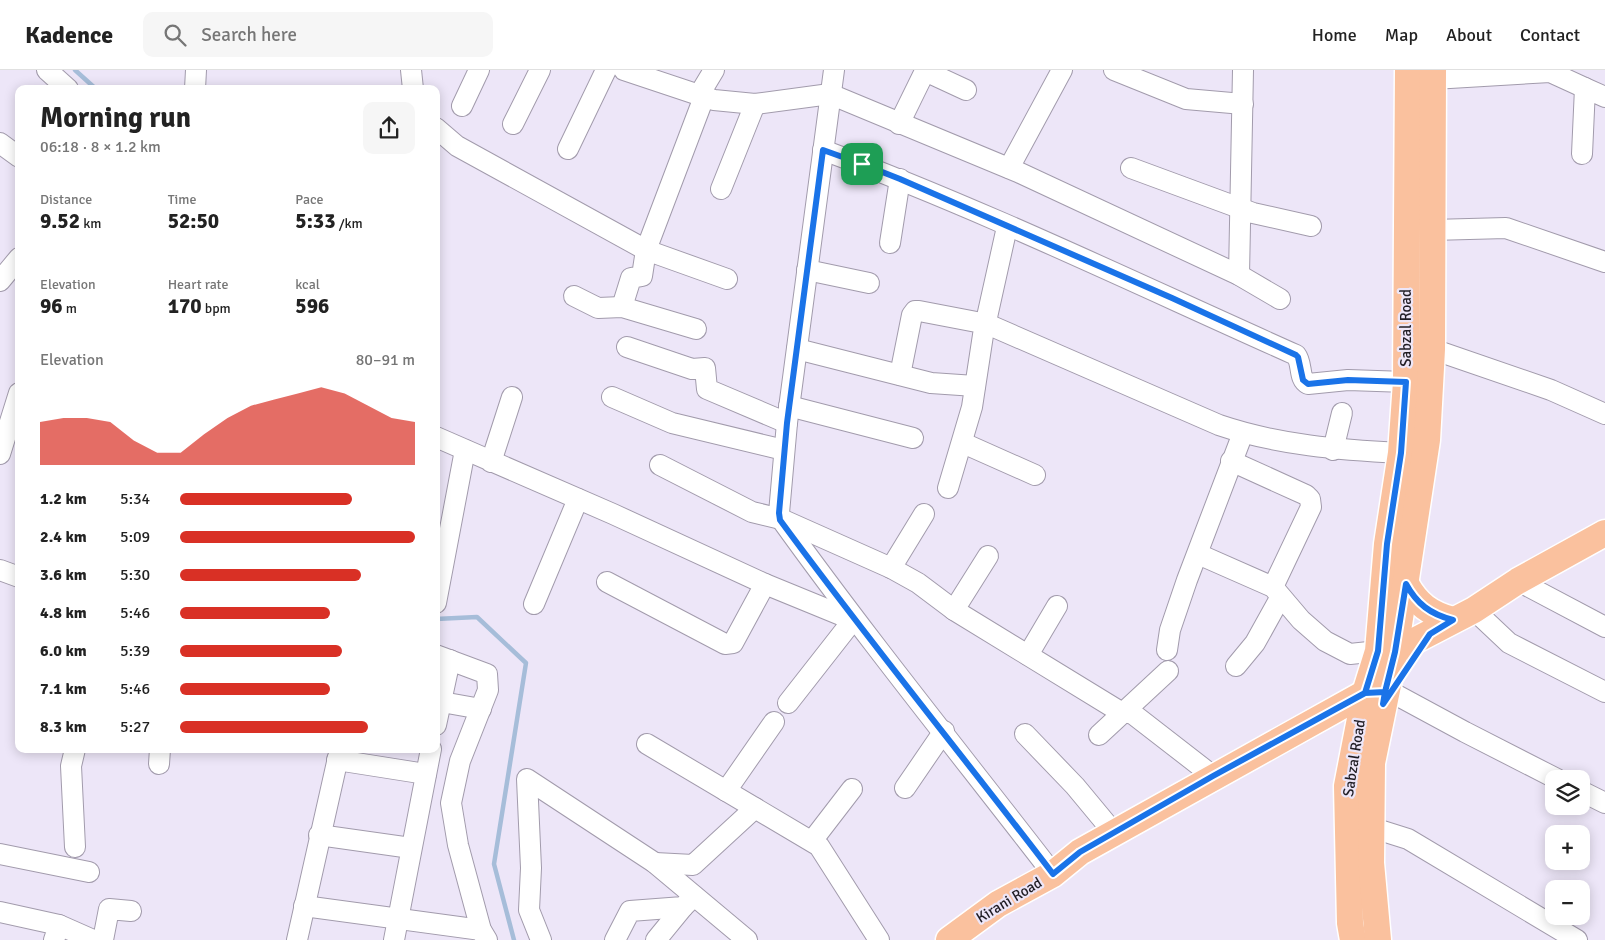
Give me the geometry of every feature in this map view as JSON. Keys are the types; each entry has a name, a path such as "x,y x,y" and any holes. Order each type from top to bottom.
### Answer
{"main road":[{"name":"Sabzal Road","path":"1378,940 1370,827 1372,763 1386,651 1387,544 1401,453 1406,382 1408,70"},
{"name":"Sabzal Road","path":"1386,651 1406,584 1428,440 1432,349 1433,75"},
{"path":"1386,651 1430,634 1518,581 1605,533"},
{"path":"1406,584 1416,601 1436,616 1464,615"},
{"path":"1381,695 1430,634"},
{"name":"Sabzal Road","path":"1353,940 1350,923 1348,786 1381,695"},
{"name":"Kirani Road","path":"949,940 998,904 1053,874 1080,852 1213,776 1381,695"}],"street":[{"path":"47,70 64,85"},
{"path":"195,85 196,70"},
{"path":"412,70 413,85"},
{"path":"462,106 479,70"},
{"path":"513,124 540,70"},
{"path":"568,149 606,70"},
{"path":"624,70 667,76 702,96 714,100 754,104 830,94 1009,168 1239,275 1280,299"},
{"path":"622,308 631,278 642,276 646,250 702,96 714,70"},
{"path":"834,70 788,414 779,513 780,520 854,620 944,731 1053,874"},
{"path":"1009,168 1062,70"},
{"path":"1114,70 1186,100 1243,104"},
{"path":"1239,275 1243,70"},
{"path":"899,124 925,71 966,90"},
{"path":"1433,75 1550,72 1605,97"},
{"path":"1582,154 1585,88"},
{"path":"721,189 754,104"},
{"path":"440,131 457,146 646,250 727,279"},
{"path":"0,143 15,154"},
{"path":"823,150 900,179 1172,298 1296,355 1303,380 1308,384 1348,380 1406,382"},
{"path":"1131,168 1253,213 1311,226"},
{"path":"890,243 900,179"},
{"path":"948,488 962,443 1007,226"},
{"path":"1432,230 1506,228 1605,262"},
{"path":"807,270 868,283"},
{"path":"574,296 598,308 622,308 696,328"},
{"path":"900,375 915,312 987,324 1219,425 1243,433 1333,450 1401,453"},
{"path":"627,347 692,369 705,368 707,389 788,414 913,438"},
{"path":"797,349 931,383 974,386"},
{"path":"1432,349 1551,390 1605,414"},
{"path":"492,462 512,397"},
{"path":"612,397 672,423 784,450"},
{"path":"0,454 15,406"},
{"path":"1333,450 1342,413"},
{"path":"1167,650 1170,630 1243,433"},
{"path":"440,439 765,584 854,620"},
{"path":"962,443 1035,475"},
{"path":"440,586 465,450"},
{"path":"1232,461 1306,495 1310,499 1311,507 1255,643 1236,666"},
{"path":"660,465 752,512 780,520 891,568 918,583 954,610 1125,712 1132,714 1213,776"},
{"path":"534,604 578,499"},
{"path":"891,568 924,514"},
{"path":"1198,554 1277,592 1325,641 1350,654 1386,651"},
{"path":"954,610 988,556"},
{"path":"0,570 15,576"},
{"path":"1518,581 1605,628"},
{"path":"607,582 725,644 733,642 765,584"},
{"path":"1028,655 1057,606"},
{"path":"1464,615 1509,644 1605,692"},
{"path":"788,703 854,620"},
{"path":"304,906 397,919 484,935 458,845 451,803 460,761 488,690 487,674 443,658 440,691"},
{"path":"1099,736 1168,671"},
{"path":"1381,695 1457,728 1545,773"},
{"path":"440,702 480,709"},
{"path":"726,791 774,722"},
{"path":"905,788 944,731"},
{"path":"1026,734 1075,786 1114,833"},
{"path":"647,744 819,846 880,940"},
{"path":"74,753 71,766 75,847"},
{"path":"394,940 430,753"},
{"path":"297,940 338,754 426,774"},
{"path":"540,940 529,910 531,868 527,779 656,864 689,902 747,940"},
{"path":"812,841 852,789"},
{"path":"1590,796 1605,803"},
{"path":"656,864 693,865 755,808"},
{"path":"1370,827 1408,839 1577,940"},
{"path":"319,835 411,848"},
{"path":"0,854 89,872"},
{"path":"615,940 630,911 689,902"},
{"path":"656,940 689,902"},
{"path":"104,940 109,909 131,911"},
{"path":"0,912 56,932 94,940"}],"waterway":[{"path":"75,70 92,85"},
{"path":"440,619 477,617 526,663 494,864 514,940"}],"route":[{"path":"862,164 823,150 787,423 779,513 780,520 854,620 944,731 1053,874 1080,852 1213,776 1365,693 1385,692 1395,652 1406,584 1416,601 1436,616 1453,620 1430,634 1383,704 1385,692 1365,693 1378,651 1387,544 1401,453 1406,382 1348,380 1304,383 1296,355 1172,298 862,164"}]}
